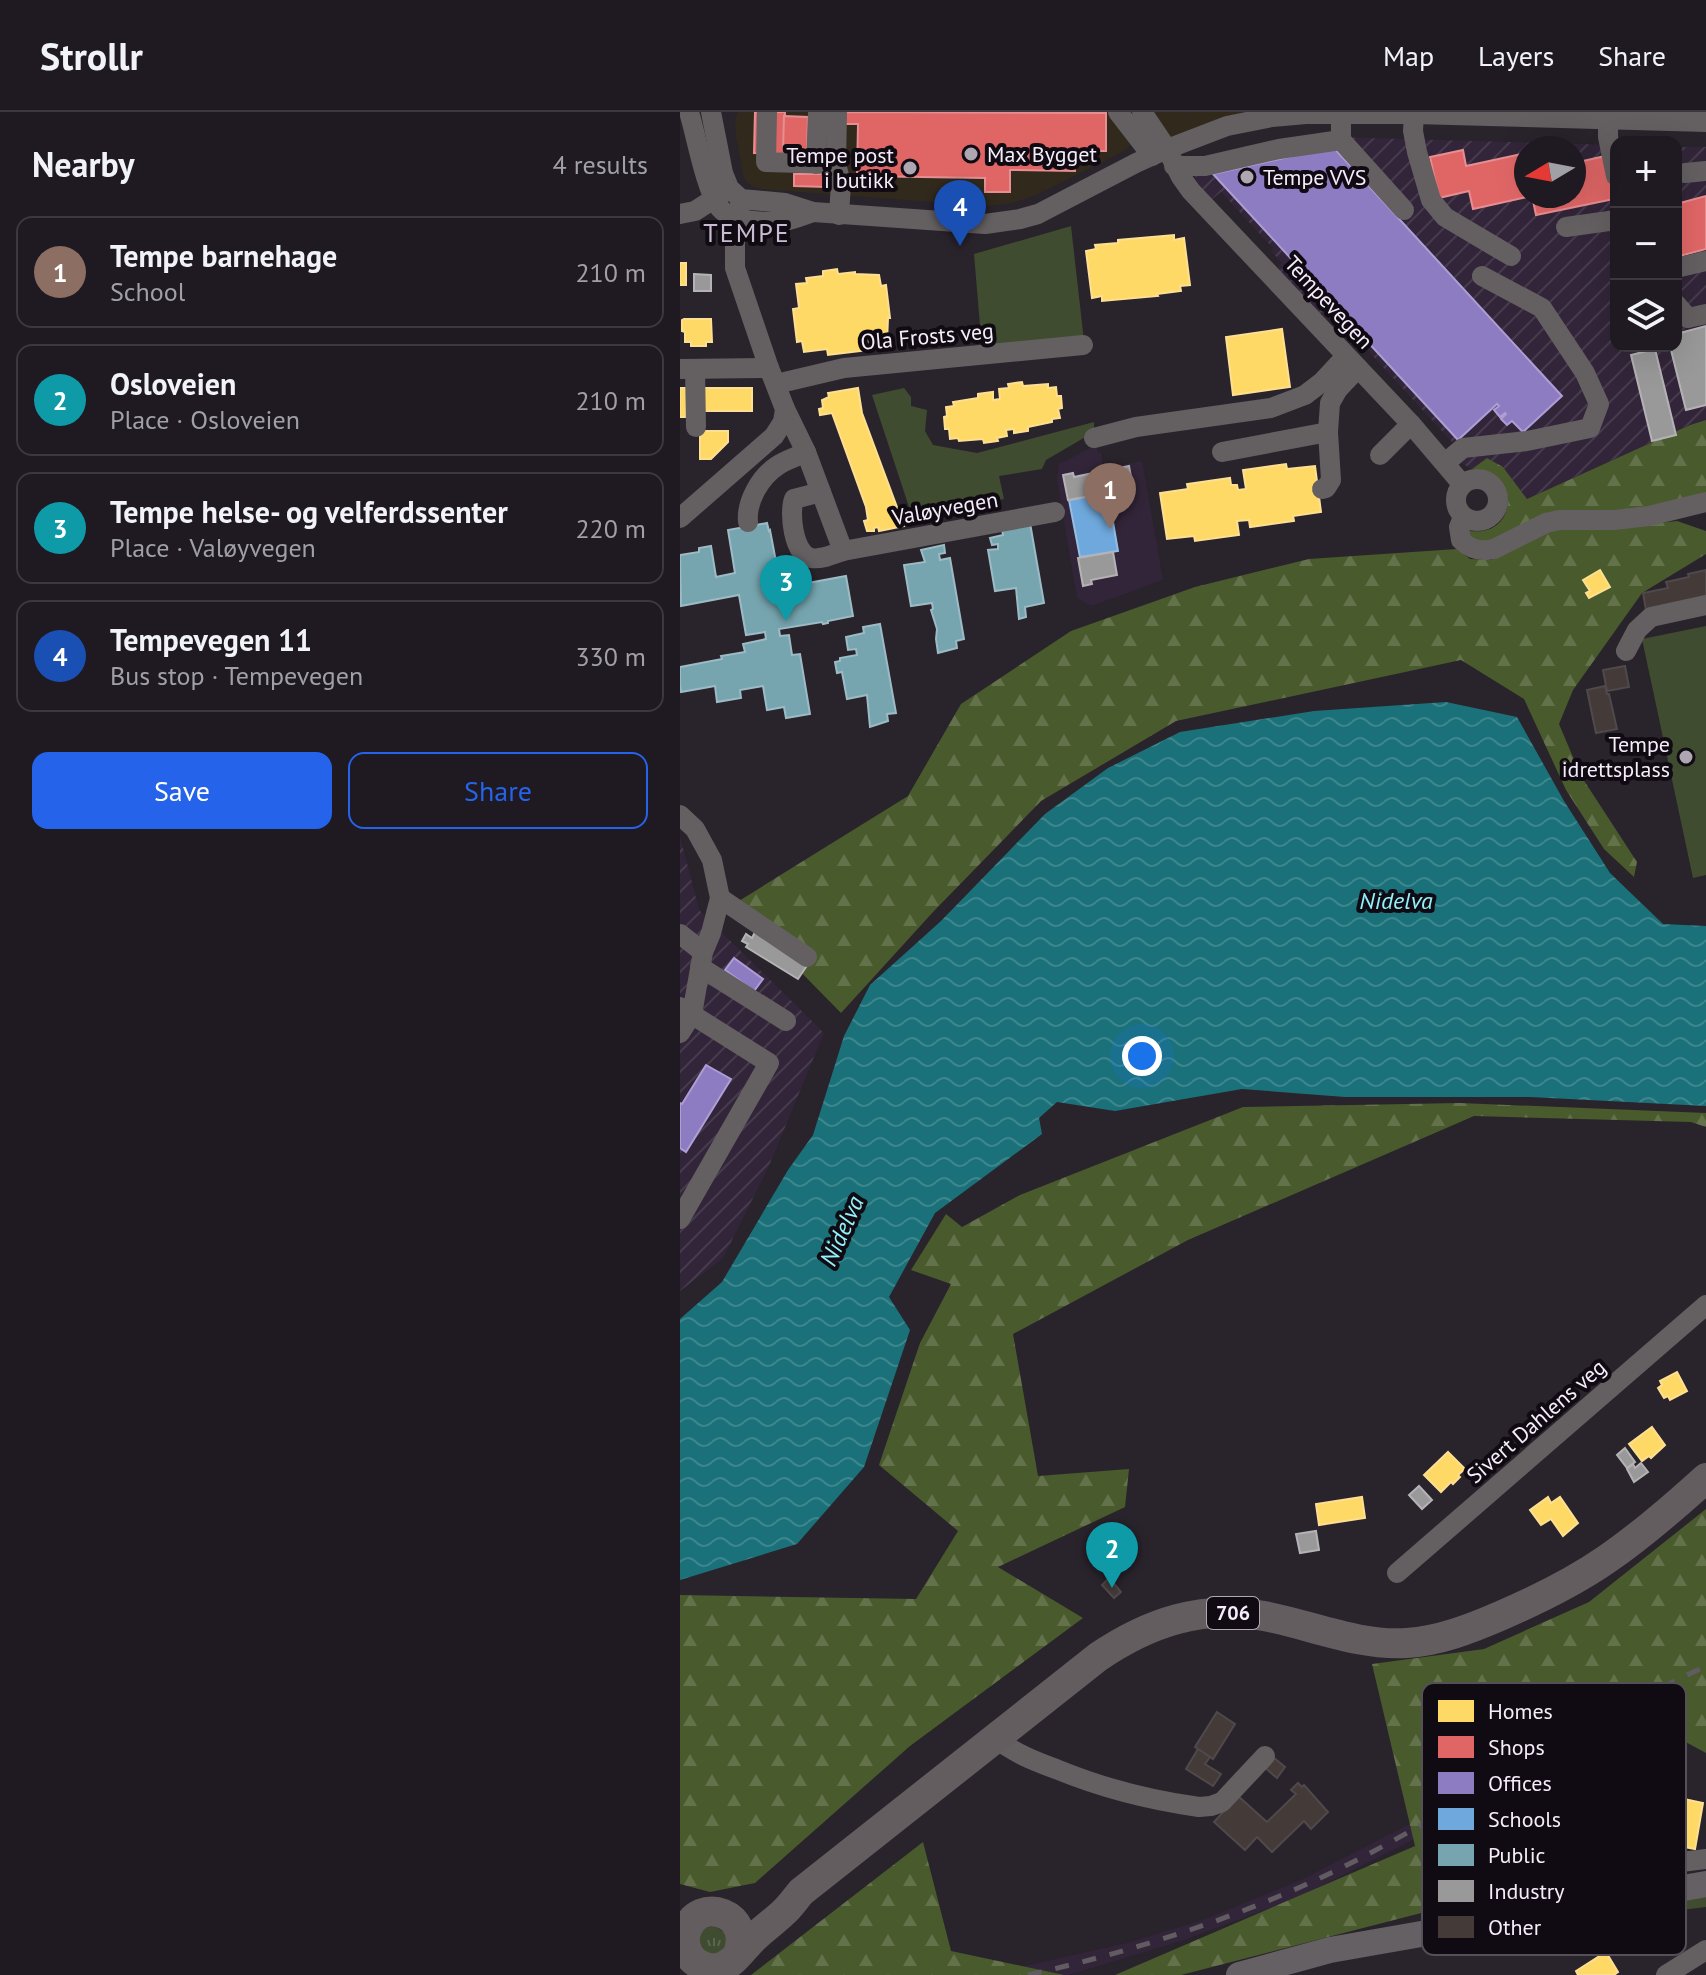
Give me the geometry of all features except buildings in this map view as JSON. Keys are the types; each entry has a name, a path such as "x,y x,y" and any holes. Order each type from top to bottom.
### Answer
{"highway":[{"name":"706","path":"700,1942 753,1938 785,1911 801,1892 1098,1657 1122,1640 1148,1628 1205,1613 1235,1613 1264,1616 1342,1637 1389,1643 1425,1641 1474,1627 1524,1606 1596,1566 1630,1543 1706,1478"},
{"name":"706","path":"700,1942 757,1908 801,1892"}],"main road":[{"path":"1686,1888 1706,1884"},
{"path":"1239,1975 1330,1950 1422,1934"}],"street":[{"path":"689,112 730,201"},
{"path":"711,112 730,201 735,268 785,409 806,452 843,551"},
{"path":"719,152 724,112"},
{"path":"767,112 766,162 826,164"},
{"path":"818,112 826,164 841,183 839,215"},
{"path":"826,164 837,112"},
{"path":"1118,112 1164,157 1205,166 1279,149 1341,140"},
{"path":"1142,112 1164,157"},
{"path":"1341,114 1341,140 1404,210"},
{"path":"680,214 730,201 785,203 813,212 839,215 985,224 1020,219 1038,214 1227,126 1272,117 1414,114 1706,122"},
{"path":"1414,114 1417,152 1431,200 1445,217 1511,256"},
{"path":"1608,120 1610,147"},
{"name":"Tempevegen","path":"1164,157 1191,191 1411,424 1462,484"},
{"path":"1566,227 1610,221"},
{"path":"1682,267 1706,261"},
{"path":"1445,463 1463,448 1527,441 1590,428 1599,404 1585,373 1542,308 1482,276"},
{"path":"1682,311 1688,318 1706,314"},
{"name":"Ola Frosts veg","path":"688,369 773,376 1083,345"},
{"path":"1322,489 1331,480 1330,403 1352,362"},
{"path":"1094,438 1136,427 1271,408 1305,395 1352,362"},
{"path":"688,369 696,427"},
{"path":"680,518 774,436 783,422 785,409"},
{"path":"1380,455 1411,424"},
{"path":"1222,452 1328,432"},
{"path":"748,522 752,497 762,480 776,466 806,452"},
{"path":"1472,479 1484,479 1494,486 1498,497 1497,509 1489,518 1478,522 1463,517 1457,509 1456,496 1462,484 1472,479"},
{"name":"Valøyvegen","path":"821,492 794,499 791,508 797,544 804,555 812,558 1055,512"},
{"path":"1463,517 1459,527 1461,540 1475,550 1485,551 1559,520 1614,520 1649,516 1706,502"},
{"path":"1626,651 1637,630 1651,617 1706,605"},
{"path":"680,815 695,829 712,860 720,898 680,1033"},
{"path":"720,898 807,957"},
{"path":"680,934 702,960 786,1021"},
{"path":"680,1219 769,1063 686,1011"},
{"name":"Sivert Dahlens veg","path":"1397,1573 1706,1305"},
{"path":"995,1738 1010,1750 1123,1793 1199,1807 1222,1802 1265,1756"},
{"path":"1686,1862 1706,1859"},
{"path":"1666,1975 1706,1950"}],"shaded area":[{"path":"738,112 1251,112 1152,141 1143,131 1126,150 1036,195 988,206 755,187 744,178 736,136"},
{"path":"1329,137 1514,142 1514,208 1586,208 1586,144 1610,145 1610,352 1682,352 1682,147 1706,147 1706,420 1527,499 1503,467 1487,458 1472,469 1456,460 1453,443 1333,313 1324,321 1276,269 1282,263 1271,251 1273,248 1221,192 1211,200 1200,189 1195,176 1195,163 1276,140"},
{"path":"1096,445 1098,453 1101,452 1103,468 1142,461 1163,580 1091,606 1077,598 1057,479 1059,464"},
{"path":"680,836 699,910 824,1033 768,1168 723,1258 680,1291"},
{"path":"1422,1816 1422,1834 1409,1842 1297,1898 1181,1941 1068,1975 985,1975 1127,1943 1203,1920 1301,1880"}],"green space":[{"path":"1071,226 1084,341 982,349 974,254"},
{"path":"904,388 911,397 911,406 927,410 925,431 933,445 977,453 1094,422 1094,432 1046,460 1042,469 999,476 1004,499 913,519 872,395"},
{"path":"1706,420 1706,498 1490,543 1474,542 1467,531 1494,527 1504,517 1508,503 1505,488 1498,479 1492,474 1472,469 1487,458 1503,467 1527,499"},
{"path":"1677,521 1706,531 1706,554 1642,593 1573,690 1559,724 1581,776 1637,862 1634,877 1604,849 1566,790 1524,699 1461,660 1176,721 1041,801 841,1013 734,904 908,796 961,704 1071,631 1195,587 1309,559 1457,549 1470,559 1491,560 1555,528 1626,527"},
{"name":"Tempe idrettsplass","path":"1706,626 1706,875 1693,878 1642,639"},
{"path":"1460,1103 1706,1113 1706,1127 1691,1122 1474,1116 1188,1240 1013,1334 1038,1476 1129,1469 1125,1507 998,1567 1083,1618 910,1746 755,1883 710,1892 680,1884 680,1595 916,1599 958,1531 879,1465 920,1343 951,1284 911,1270 946,1214 962,1227 1020,1195 1243,1107"},
{"path":"1706,1509 1706,1753 1686,1742 1686,1683 1422,1683 1422,1913 1181,1975 1115,1975 1415,1846 1372,1664 1484,1649 1589,1602"},
{"path":"923,1842 951,1951 1064,1975 751,1975"},
{"path":"1706,1894 1706,1907 1686,1909 1686,1898"},
{"path":"715,1926 725,1933 728,1944 721,1954 704,1954 697,1938 704,1928"}],"water":[{"name":"Nidelva","path":"1446,702 1517,717 1564,801 1610,873 1663,924 1706,926 1706,1106 1530,1097 1345,1097 1242,1089 1115,1111 1057,1102 1039,1118 1042,1134 935,1213 889,1297 910,1330 864,1467 797,1544 680,1580 680,1319 722,1282 788,1170 813,1135 844,1036 870,985 941,921 1045,814 1108,768 1180,732 1314,711"}],"railway":[{"path":"1671,1683 1706,1666"},
{"path":"1028,1975 1184,1932 1259,1905 1333,1872 1422,1825"}],"place":[{"name":"Max Bygget","path":"971,154"},
{"name":"Tempe post i butikk","path":"910,168"},
{"name":"Tempe VVS","path":"1247,177"},
{"name":"Tempevegen 11","path":"960,246"},
{"name":"Tempe barnehage","path":"1110,529"},
{"name":"Tempe helse- og velferdssenter","path":"786,621"},
{"name":"Tempe idrettsplass","path":"1686,757"},
{"name":"Osloveien","path":"1112,1588"}],"district":[{"name":"TEMPE","path":"747,233"}]}
